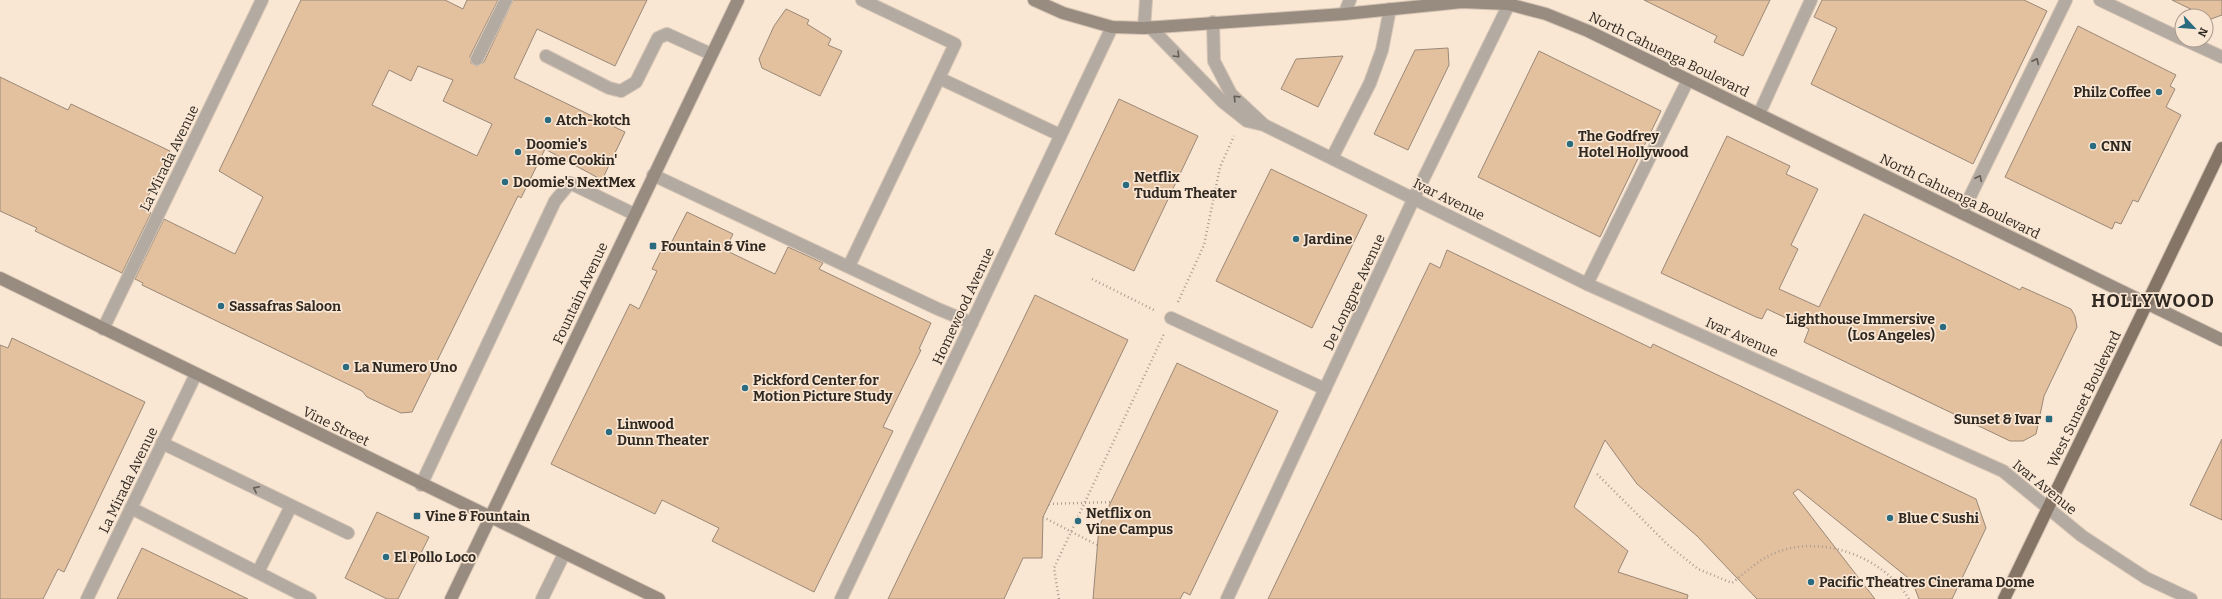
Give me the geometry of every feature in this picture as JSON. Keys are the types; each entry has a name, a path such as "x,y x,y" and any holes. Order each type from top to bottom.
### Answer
{"main road":[{"name":"Fountain Avenue","path":"451,599 634,214 738,0"},
{"name":"North Cahuenga Boulevard","path":"1034,0 1063,13 1112,27 1147,28 1213,22 1344,14 1462,2 1510,2 1546,14 1588,31 2222,340"},
{"name":"West Sunset Boulevard","path":"2004,599 2222,148"},
{"name":"Vine Street","path":"1,281 659,599"}],"street":[{"name":"La Mirada Avenue","path":"103,329 262,0"},
{"path":"478,59 506,0"},
{"path":"849,266 955,44 862,0"},
{"path":"1146,0 1147,28"},
{"path":"1344,14 1350,0"},
{"path":"1759,114 1811,0"},
{"path":"1962,213 2066,0"},
{"path":"2100,0 2174,35"},
{"name":"De Longpre Avenue","path":"1227,599 1414,198 1510,2"},
{"path":"1332,158 1370,83 1382,50 1390,9"},
{"name":"Ivar Avenue","path":"1213,22 1214,61 1231,94 1264,125"},
{"name":"Homewood Avenue","path":"841,599 1112,27"},
{"name":"Ivar Avenue","path":"1147,28 1223,102 1247,121 1264,125 1587,284 2003,471 2082,536 2140,574 2192,599"},
{"path":"546,56 609,88 621,91 636,82 658,38 667,34 711,54"},
{"path":"2202,48 2222,57"},
{"path":"939,78 1060,135"},
{"path":"1587,284 1688,80"},
{"path":"653,175 972,323"},
{"path":"421,485 555,201 570,183 634,214"},
{"path":"1171,318 1325,389"},
{"name":"La Mirada Avenue","path":"87,599 196,374"},
{"path":"162,443 348,533"},
{"path":"258,572 291,506"},
{"path":"131,508 310,599"},
{"path":"542,599 564,554"}],"path":[{"path":"1059,599 1054,568 1204,245 1220,167 1234,136"},
{"path":"1092,279 1171,318"},
{"path":"1597,474 1667,544 1698,569 1732,583 1758,562 1776,552 1801,547 1824,546 1845,550 1870,563 1904,590 1909,599"},
{"path":"1049,504 1110,502"},
{"path":"1043,517 1097,545"}],"building":[{"path":"301,0 445,0 463,9 467,0 498,0 470,56 471,63 477,66 484,62 513,0 647,0 615,66 537,29 514,78 625,132 602,180 545,149 521,198 518,196 412,412 401,413 367,397 362,391 142,285 143,283 135,279 164,219 235,254 263,197 219,171","holes":["418,66 453,80 443,101 492,124 477,156 372,105 389,70 411,81"]},
{"path":"1644,0 1770,0 1743,56 1714,42 1717,36"},
{"path":"1822,0 2024,0 2047,11 1973,164 1811,84 1837,28 1814,17"},
{"path":"2172,0 2222,0 2222,15 2214,18 2214,8 2188,8"},
{"path":"786,9 809,20 807,24 831,39 828,45 842,51 820,96 762,68 759,59 774,26"},
{"name":"CNN","path":"2078,26 2176,75 2170,86 2175,89 2166,107 2181,115 2138,202 2133,200 2121,224 2115,222 2112,229 2005,177"},
{"path":"1448,48 1449,65 1408,150 1374,134 1415,50"},
{"name":"The Godfrey Hotel Hollywood","path":"1539,51 1661,111 1600,237 1478,177"},
{"path":"1343,56 1318,107 1281,89 1296,59"},
{"path":"0,77 68,110 71,104 170,151 142,209 151,213 122,273 35,231 37,228 0,211"},
{"name":"Netflix Tudum Theater","path":"1119,99 1198,136 1134,271 1055,234"},
{"name":"Lighthouse Immersive (Los Angeles)","path":"1727,136 1790,166 1786,174 1818,189 1791,245 1798,249 1779,289 1819,307 1864,214 2020,290 2022,287 2071,309 2075,316 2077,327 2044,396 2036,434 2023,441 2010,441 1804,342 1809,329 1767,309 1762,319 1756,317 1661,273"},
{"name":"Jardine","path":"1271,169 1367,215 1312,328 1216,281"},
{"name":"Pickford Center for Motion Picture Study","path":"687,212 733,234 725,250 775,274 788,247 823,263 819,269 931,323 919,349 921,350 883,427 893,431 814,592 712,541 719,528 662,500 655,514 551,464 630,304 639,309 657,271 652,269 661,251 666,253"},
{"path":"1447,250 1651,348 1653,344 1976,499 1986,528 1952,599 1919,599 1912,581 1798,489 1793,493 1875,599 1757,599 1697,536 1637,484 1605,440 1574,507 1628,551 1618,572 1688,595 1687,599 1268,599 1430,263 1440,268"},
{"path":"1035,295 1128,340 1043,517 1042,558 1023,558 1004,599 888,599"},
{"path":"12,338 145,402 64,572 58,569 43,599 0,599 0,345 8,348"},
{"path":"1177,363 1278,411 1190,595 1184,592 1180,599 1093,599 1099,527"},
{"path":"2222,439 2222,520 2190,505"},
{"path":"377,512 429,537 398,599 387,599 345,578"},
{"path":"142,548 248,599 117,599"}],"place":[{"name":"Philz Coffee","path":"2159,92"},
{"name":"Atch-kotch","path":"548,120"},
{"name":"The Godfrey Hotel Hollywood","path":"1570,144"},
{"name":"CNN","path":"2093,146"},
{"name":"Doomie's Home Cookin'","path":"518,152"},
{"name":"Doomie's NextMex","path":"505,182"},
{"name":"Netflix Tudum Theater","path":"1126,185"},
{"name":"Jardine","path":"1296,239"},
{"name":"Fountain & Vine","path":"653,246"},
{"name":"Sassafras Saloon","path":"221,306"},
{"name":"Lighthouse Immersive (Los Angeles)","path":"1943,327"},
{"name":"La Numero Uno","path":"346,367"},
{"name":"Pickford Center for Motion Picture Study","path":"745,388"},
{"name":"Sunset & Ivar","path":"2049,419"},
{"name":"Linwood Dunn Theater","path":"609,432"},
{"name":"Vine & Fountain","path":"417,516"},
{"name":"Blue C Sushi","path":"1890,518"},
{"name":"Netflix on Vine Campus","path":"1078,521"},
{"name":"El Pollo Loco","path":"386,557"},
{"name":"Pacific Theatres Cinerama Dome","path":"1811,582"}],"district":[{"name":"HOLLYWOOD","path":"2153,301"}]}
